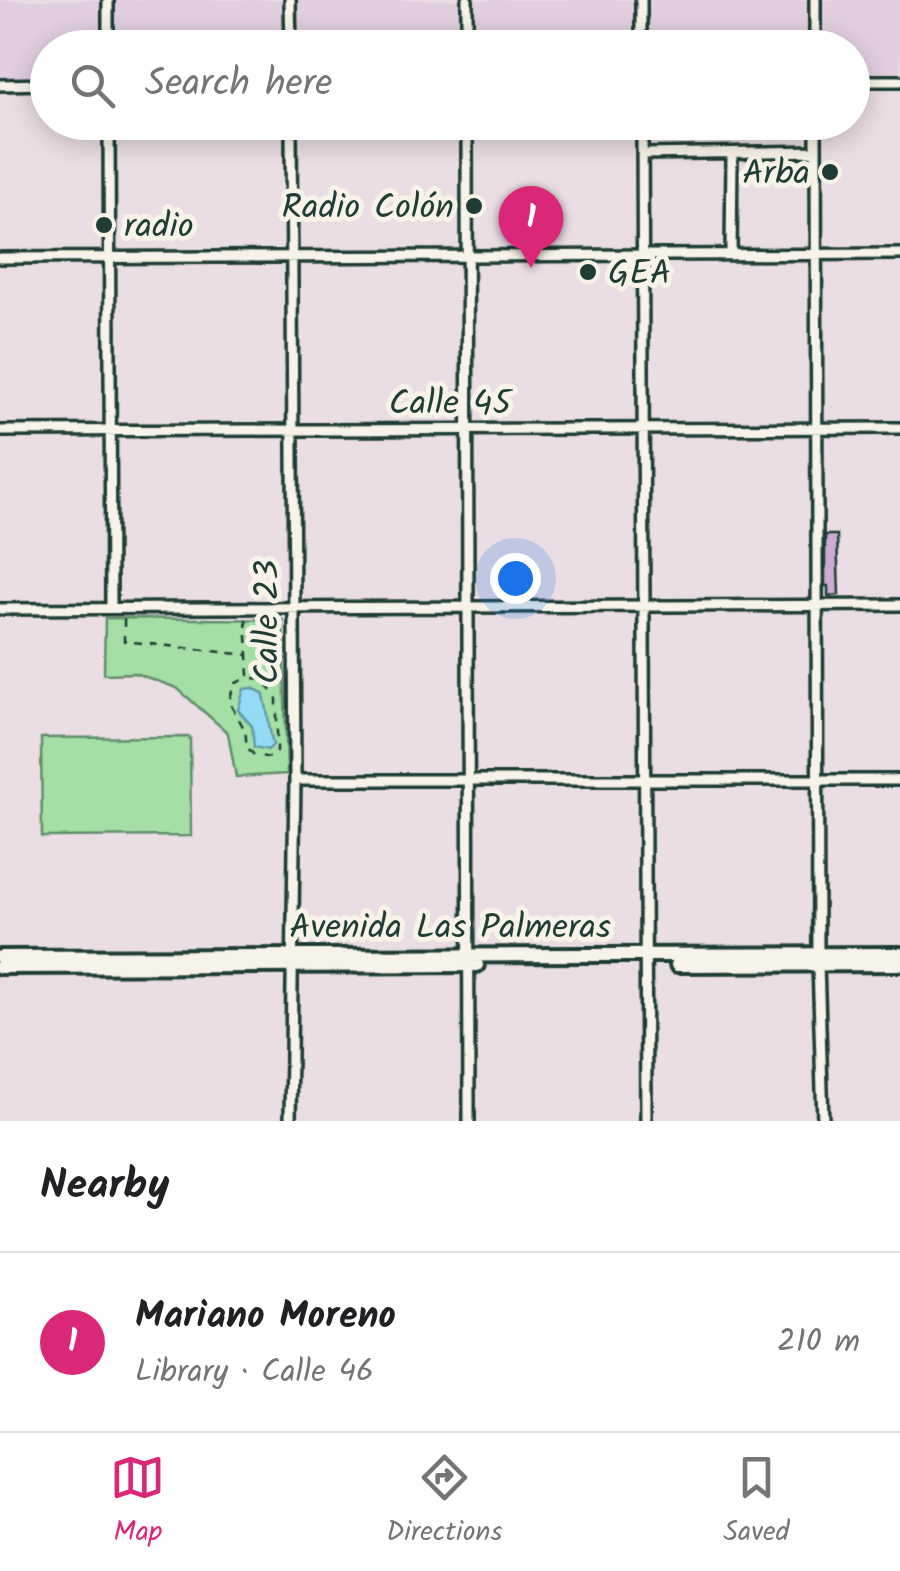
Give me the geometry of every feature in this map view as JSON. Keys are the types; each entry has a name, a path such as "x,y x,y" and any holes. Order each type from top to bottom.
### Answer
{"main road":[{"name":"Avenida Las Palmeras","path":"0,968 290,961 820,959 900,954"},
{"name":"Avenida Las Palmeras","path":"0,957 290,961"},
{"name":"Avenida Las Palmeras","path":"820,959 900,964"}],"street":[{"path":"108,0 108,30"},
{"path":"290,0 290,30"},
{"path":"467,0 467,30"},
{"path":"641,0 641,30"},
{"path":"815,0 816,30"},
{"path":"870,81 900,81"},
{"path":"0,85 30,84"},
{"path":"109,140 111,608"},
{"name":"Calle 23","path":"290,1121 294,780 291,140"},
{"path":"468,140 469,1121"},
{"path":"643,140 646,1121"},
{"path":"816,140 823,1121"},
{"path":"643,154 816,151"},
{"path":"732,154 732,255"},
{"path":"0,258 900,254"},
{"name":"Calle 45","path":"0,431 900,428"},
{"path":"0,609 900,605"},
{"path":"294,780 900,780"}],"path":[{"path":"124,608 124,640 248,655"},
{"path":"246,620 249,678"},
{"path":"249,678 265,680 277,699 278,751 271,758 254,755 247,747 245,730 228,702 234,684 249,678"}],"shaded area":[{"path":"0,0 900,0 900,78 870,79 870,30 30,30 30,84 0,84"}],"green space":[{"path":"105,618 283,620 287,774 236,777 228,733 177,688 135,673 104,674"},
{"path":"190,737 191,836 42,837 41,738"}],"water":[{"path":"244,689 263,693 265,699 273,745 268,750 254,747 252,726 238,710"}],"building":[{"path":"825,535 837,535 839,595 828,596 825,586"}],"place":[{"name":"Arba","path":"830,172"},
{"name":"Radio Colón","path":"474,206"},
{"name":"radio","path":"104,225"},
{"name":"Mariano Moreno","path":"531,268"},
{"name":"GEA","path":"588,272"}]}
